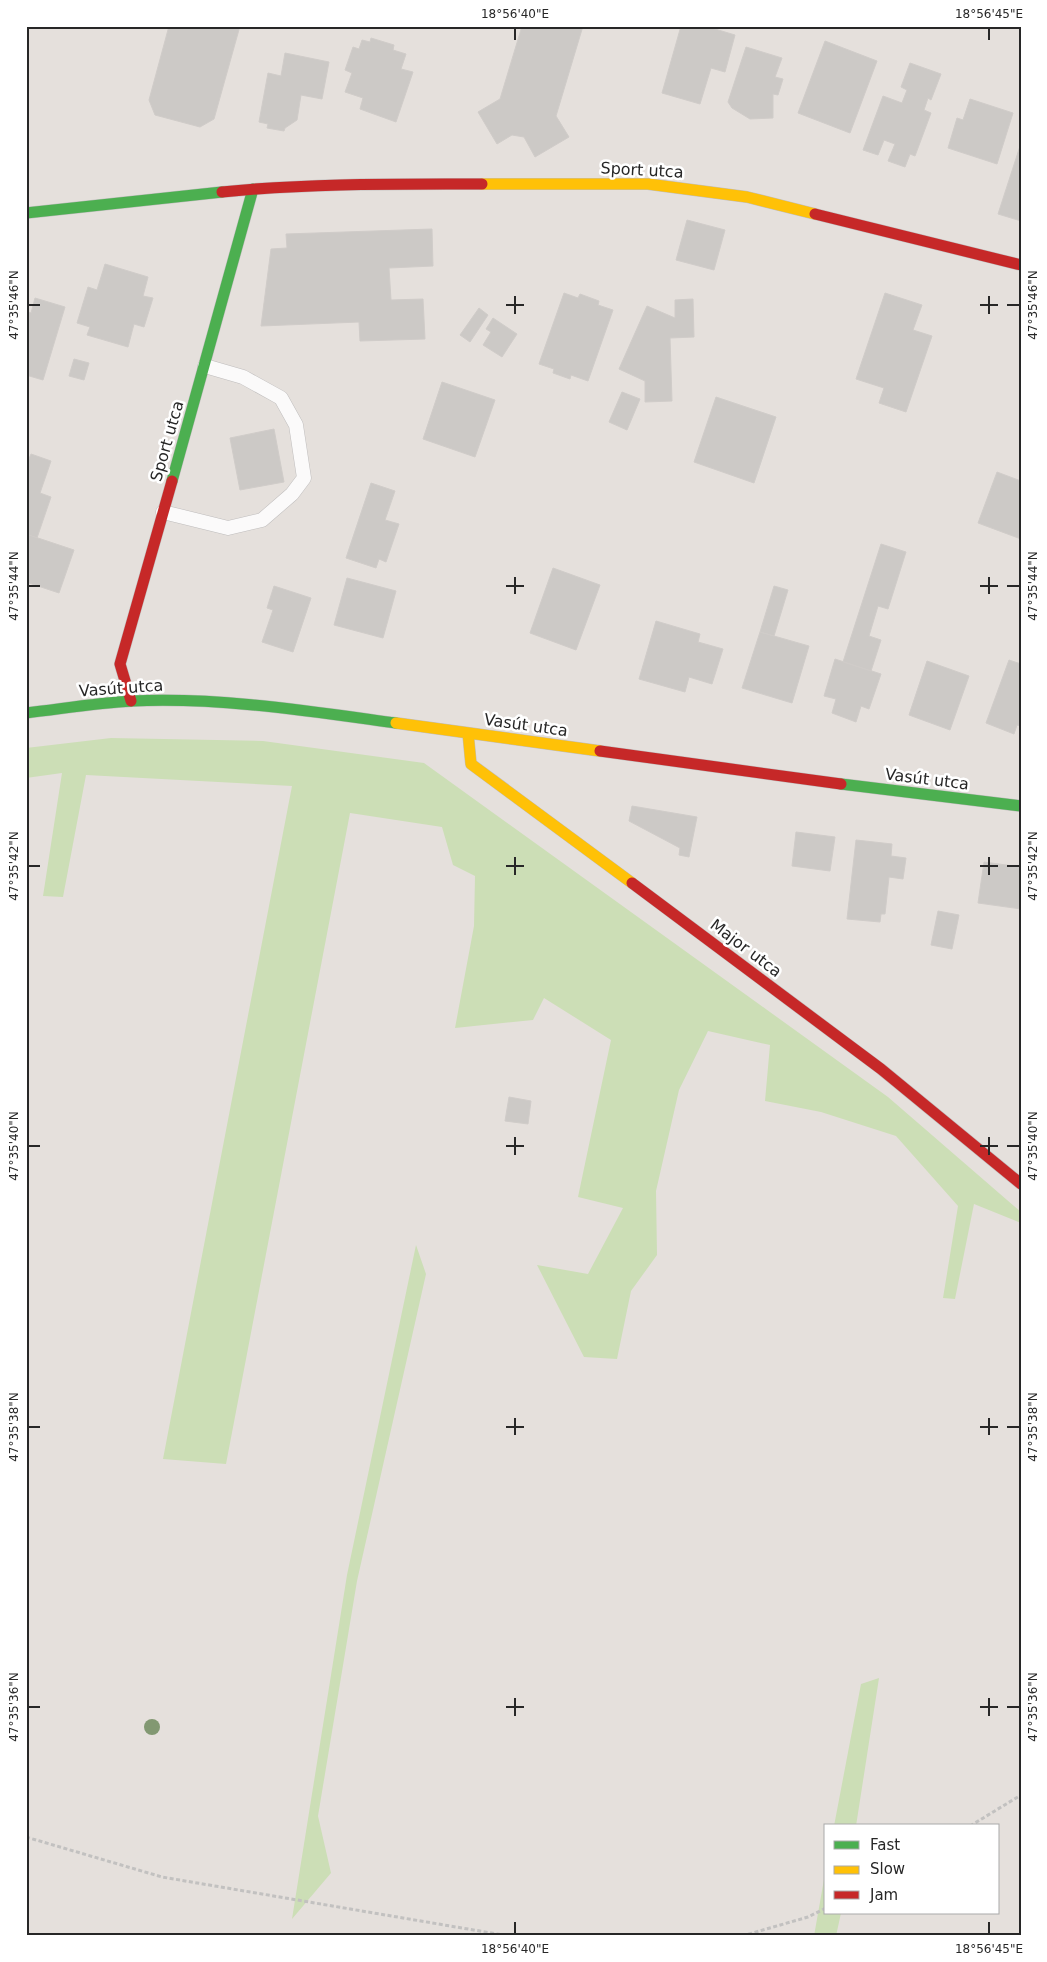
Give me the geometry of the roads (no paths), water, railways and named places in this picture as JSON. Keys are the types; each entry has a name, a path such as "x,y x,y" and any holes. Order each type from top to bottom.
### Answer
{"street":[{"name":"Sport utca","path":"26,214 253,189 366,184 648,184 747,197 1021,265"},
{"name":"Sport utca","path":"131,701 120,664 205,366 253,189"},
{"name":"Vasút utca","path":"26,713 131,701 219,702 287,708 1021,806"},
{"name":"Major utca","path":"468,733 471,764 881,1069 1021,1184"}],"lane":[{"path":"163,512 228,528 262,520 292,494 304,478 296,425 281,398 243,377 205,366"}]}
